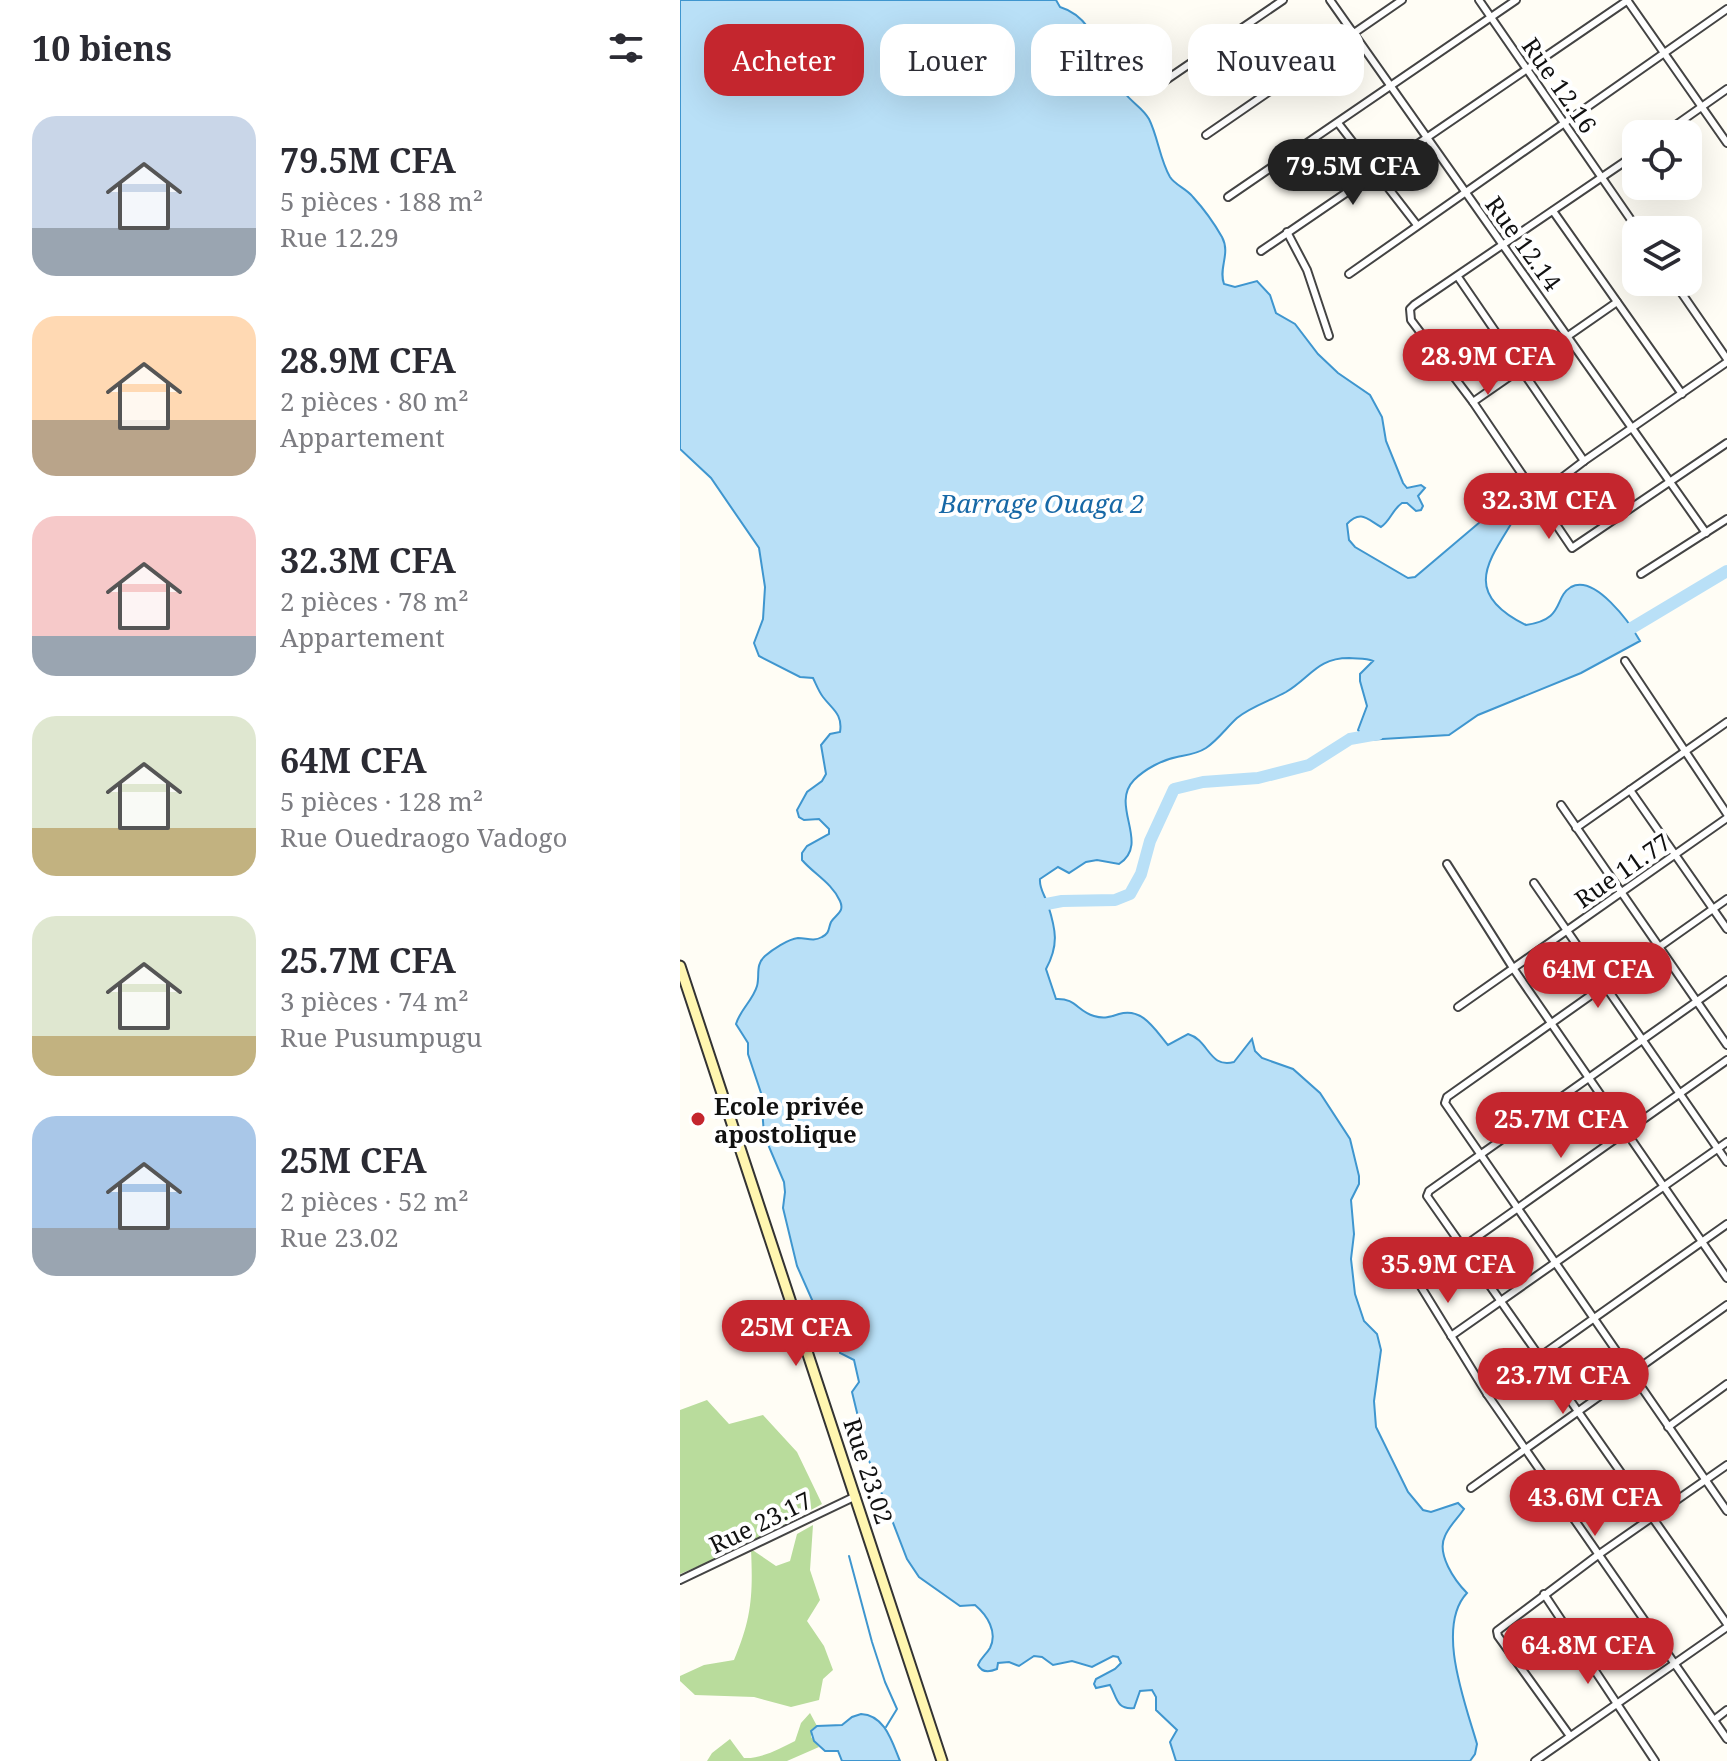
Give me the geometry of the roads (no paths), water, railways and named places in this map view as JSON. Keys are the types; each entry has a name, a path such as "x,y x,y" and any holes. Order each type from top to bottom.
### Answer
{"street":[{"path":"1172,76 1283,0"},
{"name":"Rue 12.14","path":"1330,0 1346,24"},
{"path":"1364,27 1402,0"},
{"name":"Rue 12.16","path":"1479,0 1628,216"},
{"path":"1228,197 1516,0"},
{"path":"1261,251 1627,0 1727,143"},
{"path":"1349,274 1727,9"},
{"name":"Rue 12.14","path":"1364,50 1706,533"},
{"path":"1683,120 1727,89"},
{"path":"1206,135 1263,96"},
{"path":"1338,123 1417,225"},
{"path":"1622,164 1414,305 1410,314 1538,496 1570,547 1574,548 1727,443"},
{"path":"1553,211 1682,394"},
{"path":"1287,232 1307,270 1329,336"},
{"path":"1458,277 1584,461"},
{"path":"1538,496 1727,361 1683,296"},
{"path":"1473,402 1617,302"},
{"path":"1641,574 1727,519"},
{"path":"1625,661 1727,816"},
{"path":"1576,828 1727,722"},
{"path":"1630,790 1727,929"},
{"path":"1561,805 1727,1045"},
{"name":"Rue 11.77","path":"1458,1007 1727,816"},
{"path":"1447,864 1625,1134 1727,1278"},
{"path":"1534,883 1727,1162"},
{"path":"1727,899 1447,1097 1445,1103 1727,1511"},
{"name":"Rue 23.02","path":"680,966 942,1761"},
{"path":"1535,1761 1727,1626 1427,1196 1429,1191 1727,980"},
{"path":"1727,1060 1419,1278 1418,1282 1487,1394 1727,1739"},
{"path":"1451,1336 1727,1142"},
{"path":"1487,1394 1727,1224"},
{"path":"1471,1488 1727,1305"},
{"path":"1668,1427 1727,1384"},
{"path":"1570,1736 1497,1634 1499,1629 1727,1465"},
{"name":"Rue 23.17","path":"680,1580 856,1496"},
{"path":"1544,1594 1655,1761"},
{"path":"1714,1720 1727,1710"}],"water":[{"name":"Barrage Ouaga 2","path":"680,0 1056,0 1060,7 1085,24 1031,24 1031,96 1127,96 1144,112 1155,133 1170,177 1197,201 1222,237 1225,249 1224,284 1235,287 1257,281 1270,295 1276,313 1295,324 1318,354 1338,373 1370,395 1382,417 1386,441 1403,483 1407,488 1421,485 1425,488 1418,496 1423,506 1421,510 1416,511 1407,503 1402,503 1381,527 1364,517 1356,517 1347,524 1349,540 1355,547 1408,578 1415,577 1493,511 1504,487 1519,495 1522,505 1487,570 1486,584 1491,598 1526,625 1539,622 1553,613 1571,587 1590,587 1611,602 1640,641 1581,673 1478,715 1449,735 1366,740 1358,730 1367,706 1360,674 1373,661 1349,658 1329,661 1286,692 1237,718 1206,748 1171,758 1134,780 1127,790 1126,801 1131,846 1128,855 1119,864 1097,860 1086,862 1069,873 1058,867 1040,879 1054,930 1053,952 1046,969 1056,999 1068,1001 1098,1017 1135,1014 1148,1021 1168,1045 1188,1034 1201,1042 1214,1058 1226,1063 1234,1062 1252,1039 1255,1051 1262,1058 1293,1069 1320,1093 1350,1139 1359,1176 1359,1184 1351,1200 1354,1234 1351,1259 1355,1294 1364,1321 1377,1334 1381,1350 1374,1401 1376,1427 1408,1492 1423,1510 1431,1512 1458,1503 1464,1509 1447,1532 1443,1551 1452,1574 1467,1593 1458,1608 1453,1645 1477,1744 1470,1761 1176,1761 1170,1742 1177,1730 1156,1710 1156,1697 1152,1690 1140,1691 1134,1708 1128,1708 1118,1702 1110,1685 1096,1688 1096,1679 1121,1663 1118,1657 1113,1656 1092,1667 1072,1661 1053,1665 1042,1657 1034,1656 1019,1666 1009,1662 998,1663 997,1669 984,1671 978,1665 990,1648 993,1636 984,1614 975,1605 960,1606 919,1577 907,1559 868,1458 852,1392 859,1382 854,1360 840,1353 841,1336 837,1327 817,1311 797,1266 783,1208 784,1182 764,1135 761,1093 748,1054 748,1043 736,1024 755,991 762,959 794,939 816,939 825,935 841,910 840,901 832,889 802,860 807,846 829,834 829,829 819,819 804,820 797,810 807,792 826,774 821,745 830,734 840,732 838,716 813,678 800,677 759,656 754,643 763,619 765,587 759,548 711,478 680,449"},
{"path":"861,1714 882,1724 900,1761 842,1761 838,1751 825,1751 814,1741 811,1731 817,1726 842,1725"}],"waterway":[{"path":"1620,635 1727,571"},
{"path":"1031,907 1062,901 1115,900 1130,894 1141,874 1150,841 1174,789 1203,782 1258,778 1309,765 1350,739 1378,734"},
{"path":"849,1556 872,1642 897,1709 886,1727"}],"place":[{"name":"Ecole privée apostolique","path":"698,1119"}]}
